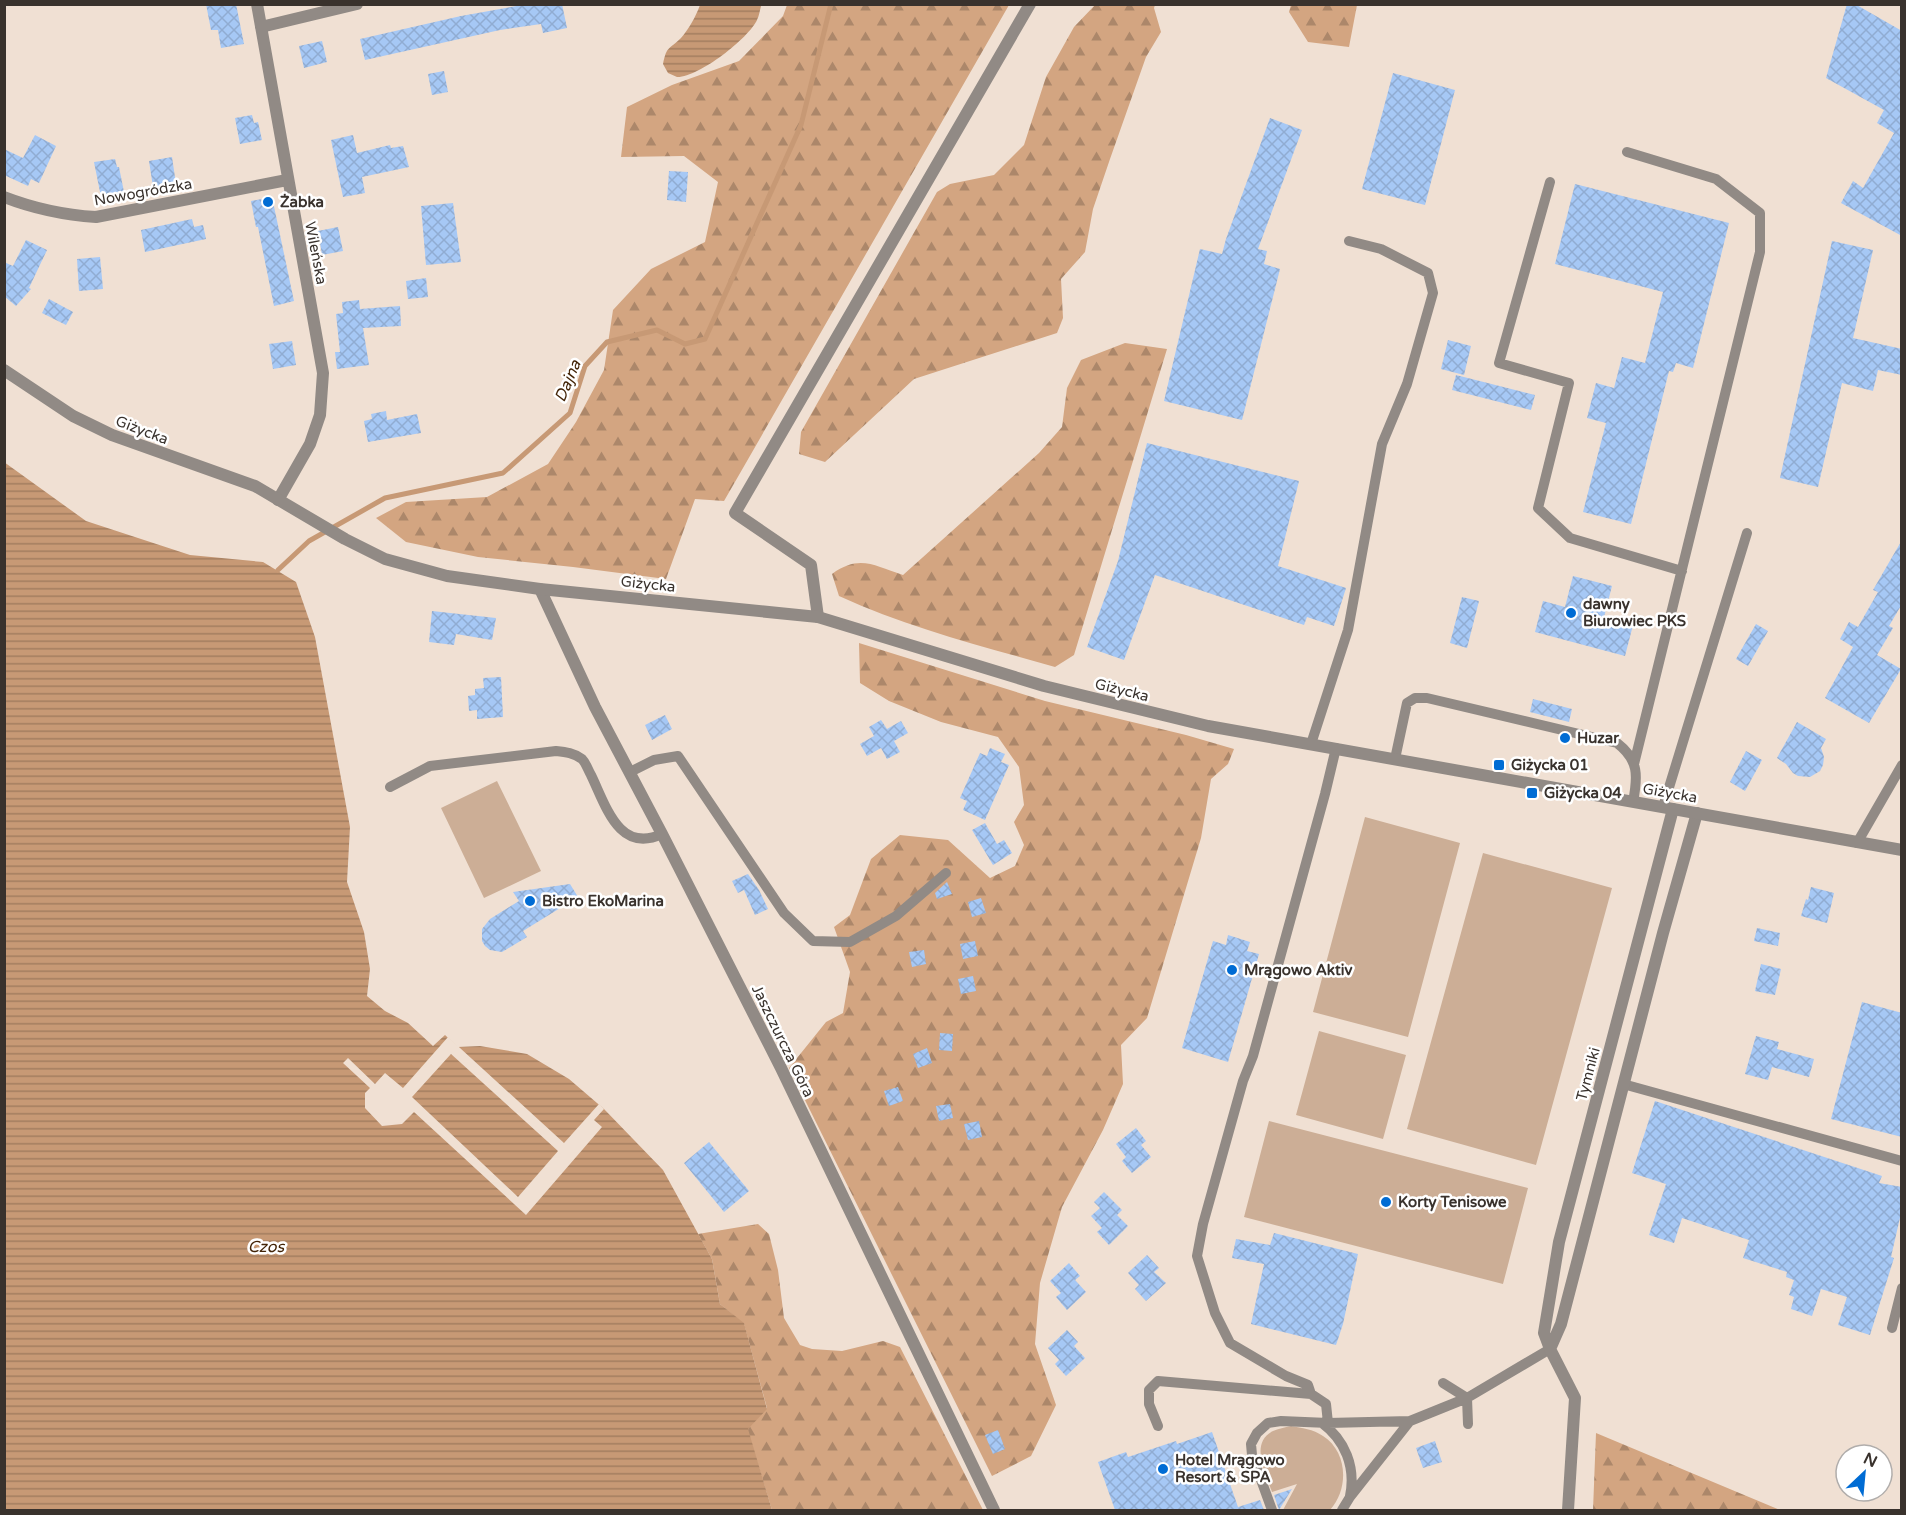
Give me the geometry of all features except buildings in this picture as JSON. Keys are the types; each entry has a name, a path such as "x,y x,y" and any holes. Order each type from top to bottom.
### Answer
{"street":[{"name":"Wileńska","path":"257,4 322,373 320,415 310,444 278,500"},
{"path":"261,27 357,4"},
{"path":"818,617 811,565 735,513 1030,4"},
{"name":"Nowogródzka","path":"4,197 30,207 66,215 96,217 287,180"},
{"name":"Giżycka","path":"4,370 73,416 112,435 255,486 345,539 385,559 447,576 540,589 818,617 1044,686 1208,726 1902,850"},
{"name":"Jaszczurcza Góra","path":"540,589 595,706 806,1120 994,1510"},
{"name":"Tymniki","path":"1568,1510 1575,1398 1544,1333 1559,1242 1668,808"},
{"path":"1550,1349 1561,1324 1623,1084 1697,813"}],"lane":[{"path":"1627,152 1716,179 1760,213 1760,252 1634,764"},
{"path":"1550,182 1499,363 1569,383 1538,508 1570,538 1682,571"},
{"path":"1311,744 1347,630 1382,444 1407,384 1433,293 1428,273 1381,249 1349,241"},
{"path":"1668,808 1747,533"},
{"path":"1395,759 1407,703 1415,698 1427,698 1617,743 1627,751 1634,764 1637,782 1633,802"},
{"path":"1311,1394 1308,1385 1286,1376 1230,1343 1215,1313 1197,1256 1203,1224 1243,1081 1256,1045 1336,748"},
{"path":"390,787 430,766 556,751 573,753 584,761 615,825 629,837 650,839 662,834"},
{"path":"630,772 654,760 678,756 695,778 784,914 813,941 850,942 896,916 946,873"},
{"path":"1857,843 1896,785 1902,765"},
{"path":"1623,1084 1902,1161"},
{"path":"1892,1328 1902,1288"},
{"path":"1272,1510 1252,1455 1251,1444 1257,1433 1268,1423 1281,1421 1410,1421 1467,1398 1550,1349"},
{"path":"1158,1426 1149,1404 1149,1390 1158,1381 1311,1394 1326,1404 1325,1422 1345,1447 1352,1470 1350,1497"},
{"path":"1443,1383 1467,1398"},
{"path":"1467,1398 1468,1424"},
{"path":"1342,1510 1410,1421"}],"shaded area":[{"path":"497,781 541,871 484,898 441,808"},
{"path":"1365,817 1460,843 1408,1037 1313,1012"},
{"path":"1483,853 1612,888 1536,1165 1407,1129"},
{"path":"1319,1031 1406,1055 1383,1139 1296,1115"},
{"name":"Korty Tenisowe","path":"1269,1121 1528,1188 1503,1284 1244,1217"},
{"path":"1291,1426 1319,1434 1337,1451 1343,1471 1343,1482 1330,1510 1283,1510 1297,1484 1272,1492 1261,1459 1262,1443 1273,1431"}],"green space":[{"path":"787,5 1009,5 724,501 695,499 666,579 478,557 406,542 376,518 406,502 487,497 548,464 576,422 604,370 613,310 651,269 705,242 718,182 684,156 621,157 627,107 672,85 739,61 783,16"},
{"path":"1095,5 1155,5 1161,32 1146,57 1110,159 1093,209 1085,252 1061,279 1063,318 1057,333 914,379 825,462 799,454 801,432 937,192 950,184 994,175 1024,145 1046,77 1074,27"},
{"path":"1291,5 1357,5 1349,47 1308,42 1289,12"},
{"path":"1125,343 1167,349 1074,655 1055,667 918,627 839,596 832,574 851,564 875,565 903,575 1039,453 1062,427 1067,388 1081,360"},
{"path":"859,643 1045,701 1234,749 1228,764 1211,779 1201,838 1147,1018 1121,1045 1123,1084 1103,1130 1062,1207 1040,1283 1035,1344 1056,1405 1031,1456 992,1476 789,1068 826,1022 843,1013 850,972 834,927 850,915 871,859 900,835 948,840 990,878 1015,866 1024,845 1014,822 1024,805 1019,767 998,737 941,722 889,701 860,683"},
{"path":"758,1224 769,1234 778,1270 784,1318 800,1345 812,1349 842,1351 883,1341 900,1347 983,1510 772,1510 747,1429 767,1408 744,1324 720,1304 712,1259 698,1234"},
{"path":"1596,1433 1780,1510 1593,1510"}],"water":[{"path":"760,4 761,6 752,28 734,46 697,71 677,77 668,73 663,64 664,58 669,48 687,31 700,5"},
{"name":"Czos","path":"4,462 86,521 190,555 263,562 296,582 315,637 350,827 347,882 364,932 370,969 367,996 385,1011 408,1023 433,1046 445,1035 458,1047 480,1046 527,1054 569,1079 604,1109 663,1170 712,1259 720,1304 744,1323 767,1409 748,1429 772,1510 5,1510"}],"pier":[{"path":"448,1037 564,1143 599,1104 604,1109 594,1120 602,1127 526,1215 414,1112 402,1124 382,1126 365,1108 365,1093 370,1088 343,1063 348,1058 375,1084 385,1073 403,1088","holes":["451,1054 558,1151 518,1197 412,1097"]}],"waterway":[{"name":"Dajna","path":"278,570 309,541 385,498 503,473 570,413 585,366 607,342 657,330 685,344 705,339 801,125 831,4"}],"place":[{"name":"Żabka","path":"268,202"},
{"name":"dawny Biurowiec PKS","path":"1571,613"},
{"name":"Huzar","path":"1565,738"},
{"name":"Giżycka 01","path":"1499,765"},
{"name":"Giżycka 04","path":"1532,793"},
{"name":"Bistro EkoMarina","path":"530,901"},
{"name":"Mrągowo Aktiv","path":"1232,970"},
{"name":"Korty Tenisowe","path":"1386,1202"},
{"name":"Hotel Mrągowo Resort & SPA","path":"1163,1469"}]}
